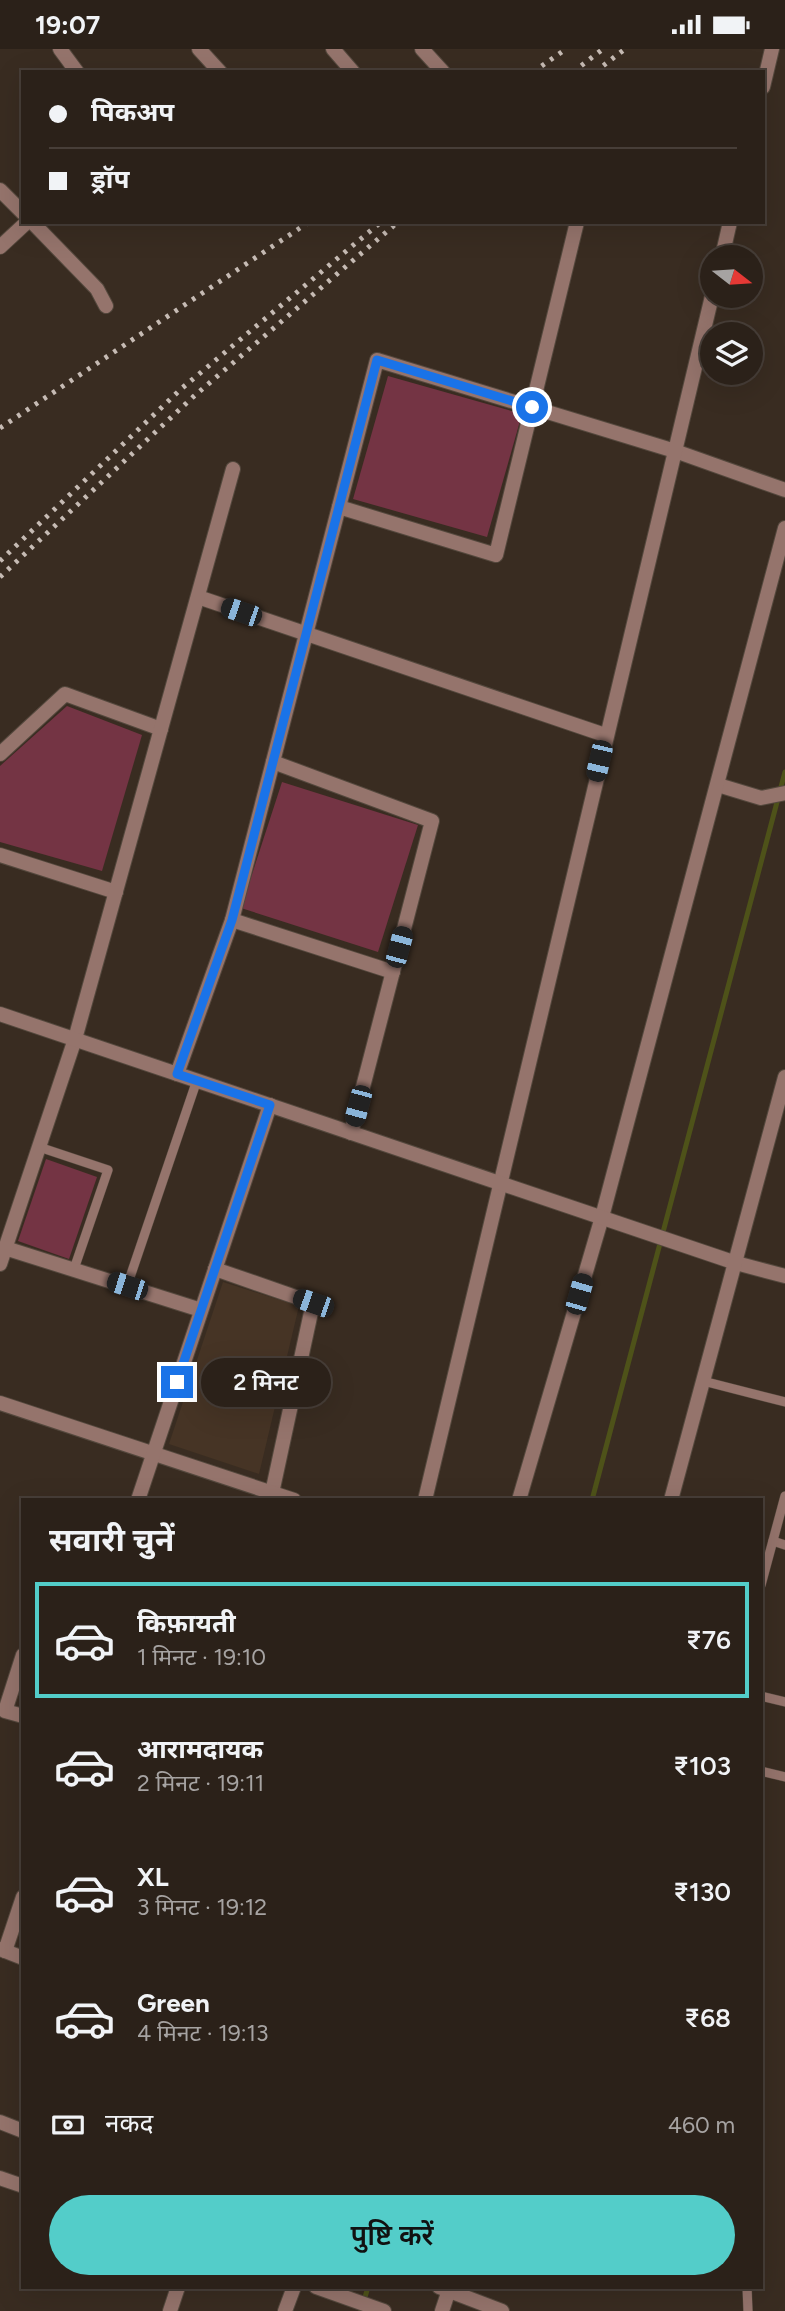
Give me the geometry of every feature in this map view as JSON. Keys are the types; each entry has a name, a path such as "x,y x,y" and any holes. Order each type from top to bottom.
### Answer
{"street":[{"path":"60,49 76,70"},
{"path":"199,49 218,70"},
{"path":"333,49 351,70"},
{"path":"422,49 441,70"},
{"path":"765,79 772,49"},
{"path":"0,190 21,211"},
{"path":"0,247 27,224"},
{"path":"31,224 97,289 106,306"},
{"path":"339,507 496,555 577,224"},
{"path":"725,245 730,224"},
{"path":"425,1498 709,308"},
{"path":"177,1074 232,920 377,360 674,451 785,490"},
{"path":"0,1264 75,1039 233,469"},
{"path":"520,1498 602,1217 785,528"},
{"path":"198,597 606,735"},
{"path":"0,754 65,694 161,729"},
{"path":"273,762 432,821 351,1133"},
{"path":"718,785 761,798 785,793"},
{"path":"0,855 116,892"},
{"path":"232,920 393,972"},
{"path":"0,1014 736,1263 785,1276"},
{"path":"672,1498 785,1077"},
{"path":"139,1498 270,1105"},
{"path":"5,1248 201,1310"},
{"path":"215,1269 313,1303 272,1493"},
{"path":"0,1403 288,1498"},
{"path":"21,1661 5,1711 21,1715"},
{"path":"21,1902 2,1950 21,1957"},
{"path":"0,2122 21,2130"},
{"path":"0,2178 21,2185"},
{"path":"170,2311 177,2289"},
{"path":"285,2311 293,2289"},
{"path":"322,2289 384,2311"},
{"path":"442,2311 445,2289"},
{"path":"447,2289 502,2311"}],"lane":[{"path":"127,1286 197,1080"},
{"path":"39,1147 108,1170 74,1269"},
{"path":"703,1381 785,1402"},
{"path":"763,1578 785,1496"},
{"path":"773,1541 785,1545"},
{"path":"763,1696 785,1702"},
{"path":"763,1771 785,1776"},
{"path":"747,2289 748,2311"}],"shaded area":[{"path":"388,376 522,414 487,537 353,499"},
{"path":"67,706 142,735 102,871 0,842 0,766"},
{"path":"282,782 418,825 378,952 241,908"},
{"path":"46,1159 97,1177 69,1259 18,1241"},
{"path":"223,1282 299,1306 259,1474 169,1444"}],"waterway":[{"path":"593,1498 785,772"},
{"path":"361,2311 367,2289"}],"railway":[{"path":"536,70 566,49"},
{"path":"576,70 603,49"},
{"path":"598,70 625,49"},
{"path":"0,428 306,224"},
{"path":"0,561 181,389 379,224"},
{"path":"0,577 193,397 396,224"}],"route":[{"path":"177,1382 270,1105 177,1074 232,920 377,360 532,407"}]}
